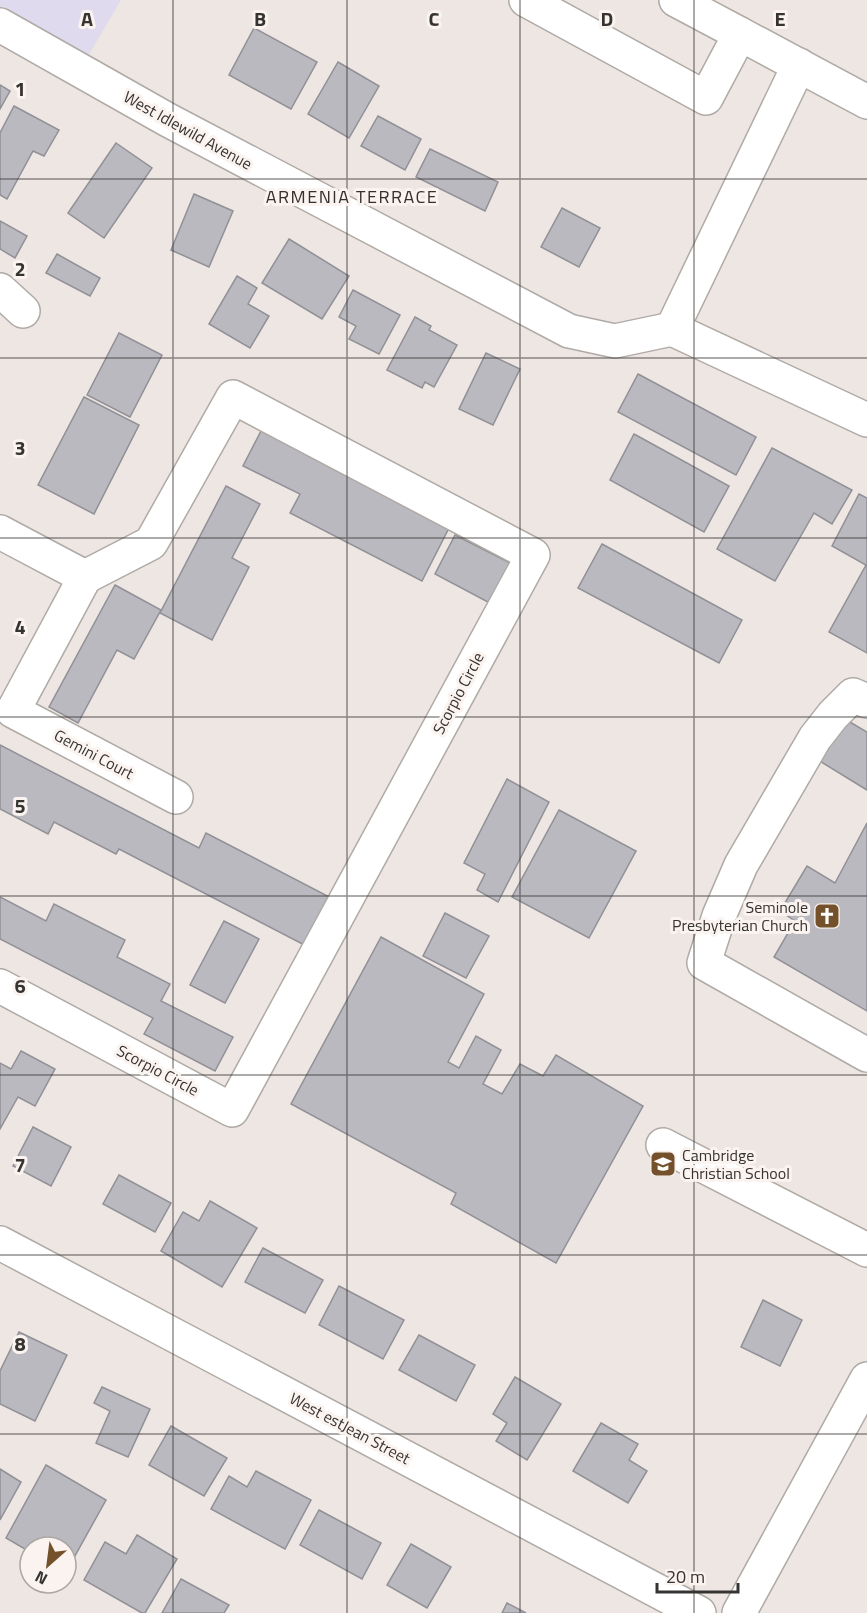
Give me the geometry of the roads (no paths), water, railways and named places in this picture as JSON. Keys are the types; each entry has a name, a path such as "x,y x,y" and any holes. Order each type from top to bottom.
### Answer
{"street":[{"path":"526,0 706,98 740,34"},
{"path":"681,1 867,102"},
{"name":"West Idlewild Avenue","path":"0,25 168,120 569,332 615,341 672,329"},
{"path":"799,65 672,329 867,420"},
{"name":"Scorpio Circle","path":"0,986 232,1110 533,555 233,397 151,543 85,578"},
{"path":"0,532 85,578"},
{"name":"Gemini Court","path":"85,578 13,711 176,797"},
{"path":"867,701 853,695 833,714 815,738 741,865 719,916 704,963 867,1055"},
{"path":"663,1145 866,1248"},
{"name":"West estJean Street","path":"0,1243 699,1613"},
{"path":"740,1613 867,1379"}],"place":[{"name":"Seminole Presbyterian Church","path":"827,916"},
{"name":"Cambridge Christian School","path":"663,1164"}],"district":[{"name":"ARMENIA TERRACE","path":"352,196"}]}
